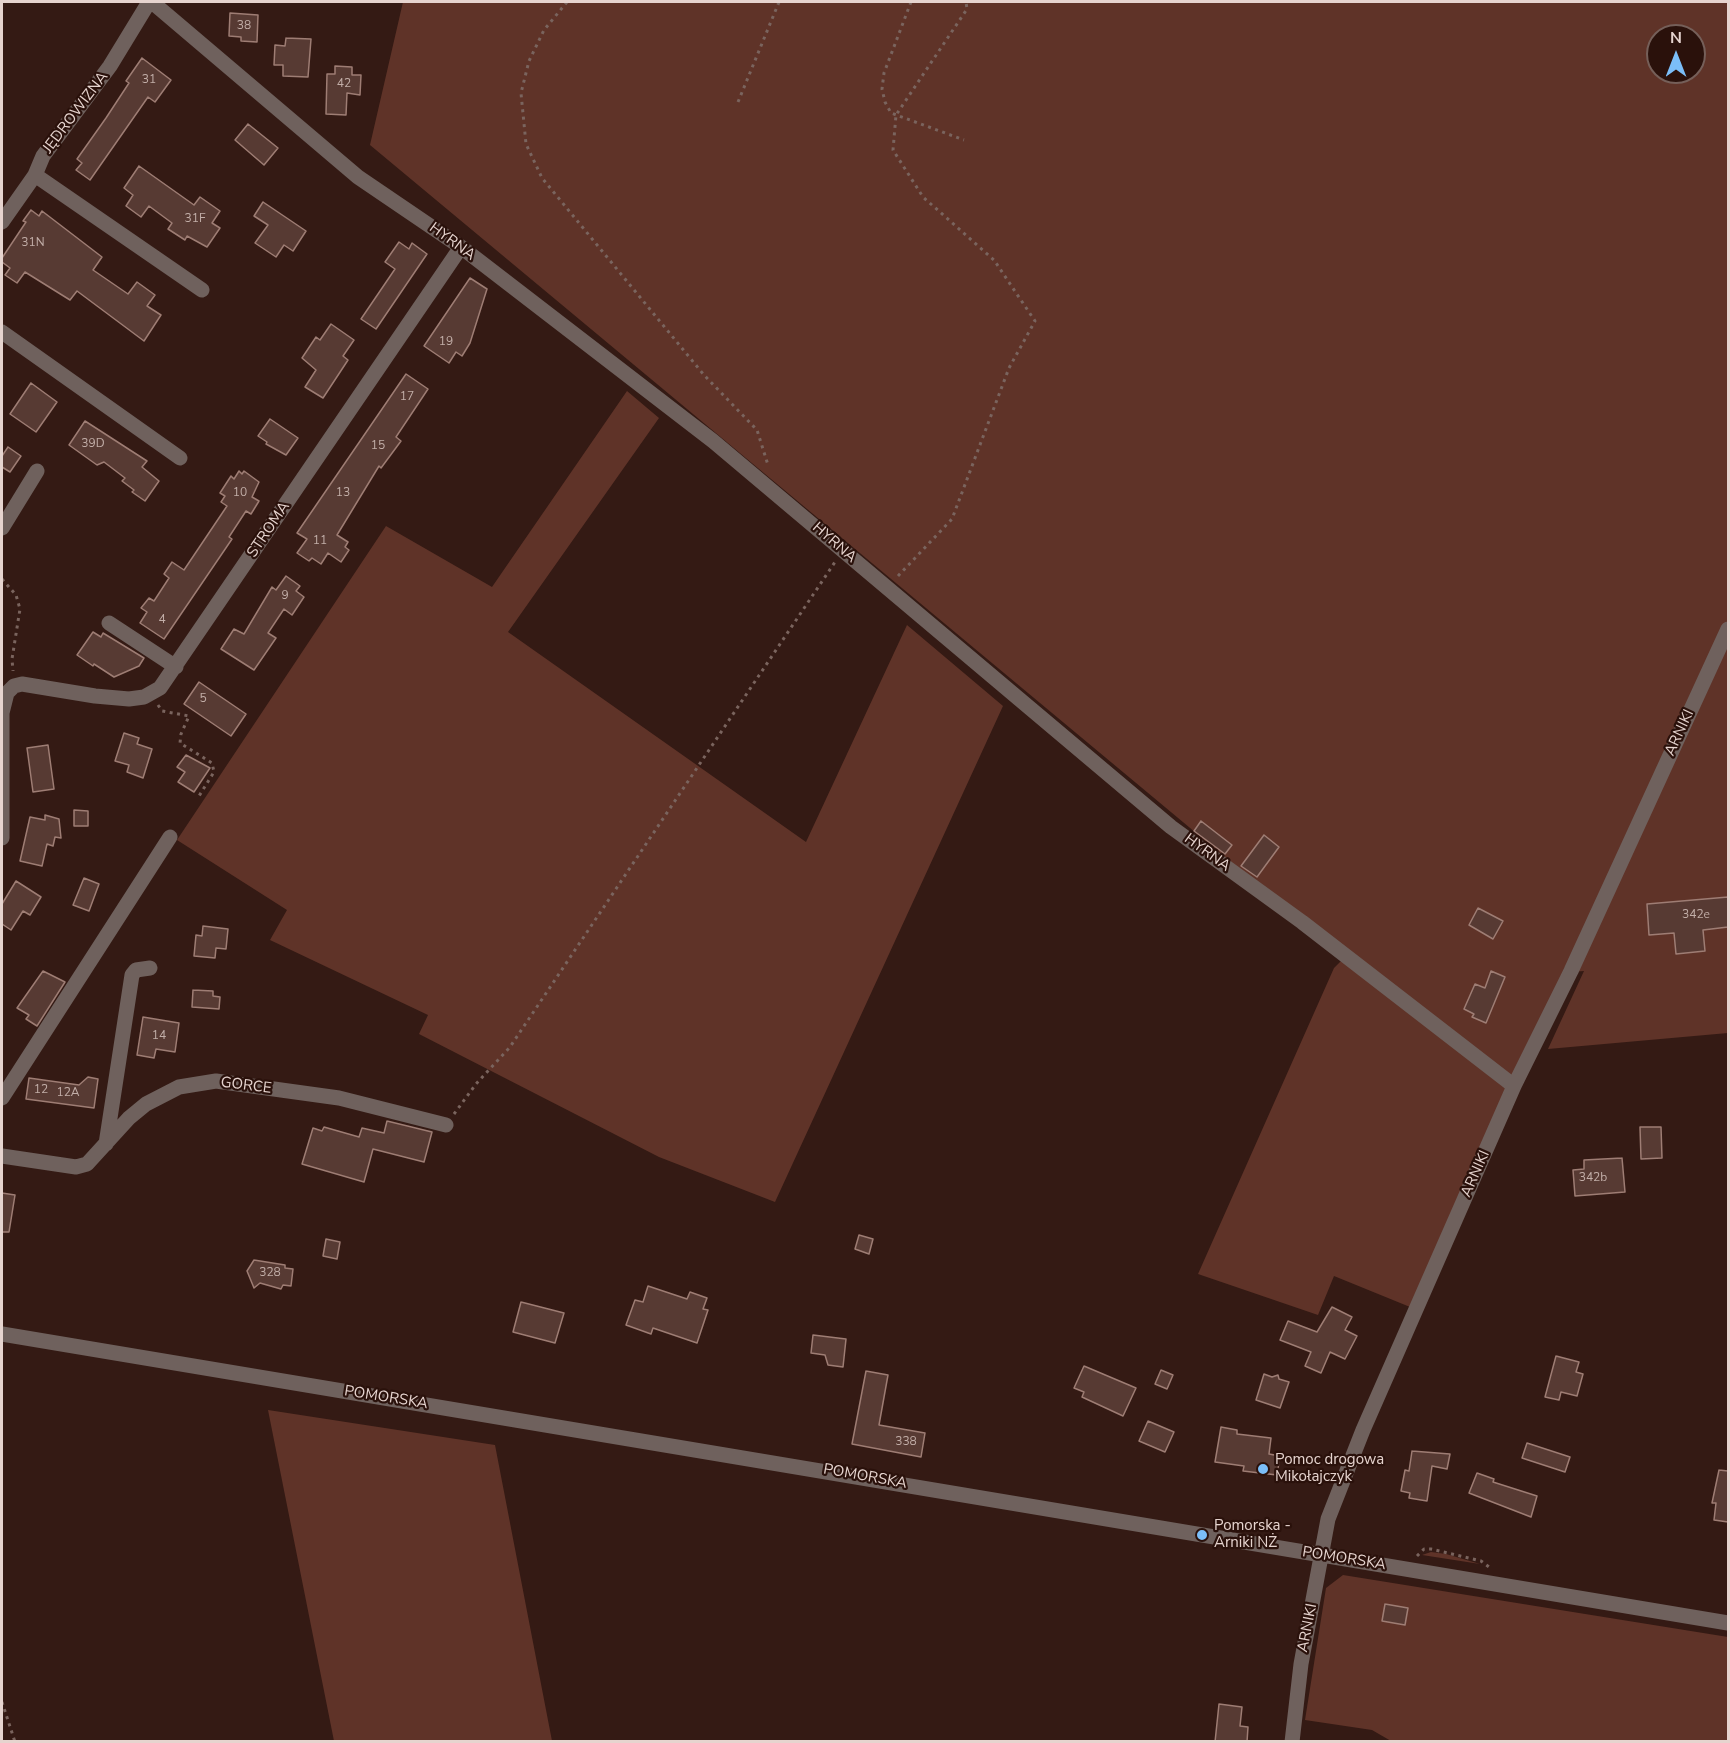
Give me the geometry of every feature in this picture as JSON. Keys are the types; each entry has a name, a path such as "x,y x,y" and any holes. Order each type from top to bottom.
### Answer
{"street":[{"name":"JĘDROWIZNA","path":"2,222 35,175 43,156 110,66 150,2"},
{"name":"HYRNA","path":"150,2 358,177 461,247 714,441 1171,827 1302,922 1514,1086"},
{"path":"35,175 202,290"},
{"name":"STROMA","path":"14,686 33,685 95,696 144,697 160,688 461,247"},
{"path":"2,332 180,458"},
{"path":"2,528 37,471"},
{"path":"109,623 176,667"},
{"name":"ARNIKI","path":"1292,1742 1301,1664 1328,1518 1363,1430 1514,1086 1570,972 1728,629"},
{"path":"2,838 2,713 3,702 14,686"},
{"path":"2,1098 170,837"},
{"path":"106,1146 132,975 136,969 150,968"},
{"name":"GORCE","path":"2,1156 76,1167 87,1164 106,1146 129,1118 146,1104 179,1088 216,1081 339,1098 446,1125"},
{"name":"POMORSKA","path":"2,1334 1728,1623"}],"path":[{"path":"567,2 544,30 529,61 521,93 526,144 548,185 705,375 757,430 775,493"},
{"path":"738,102 779,2"},
{"path":"911,2 883,81 885,102 891,113 964,140"},
{"path":"886,588 952,519 1009,368 1035,321 994,261 923,197 893,150 896,115 967,9 966,2"},
{"path":"446,1125 476,1084 510,1047 842,550"},
{"path":"2,579 16,594 20,609 12,659 14,686"},
{"path":"162,711 189,716 179,739 180,742 212,763 214,772 199,796"},
{"path":"1416,1558 1420,1552 1431,1549 1481,1561 1491,1570"},
{"path":"2,1702 15,1742"}],"shaded area":[{"path":"403,2 1728,2 1728,1033 1548,1049 1584,971 1571,972 1415,1309 1334,1276 1318,1315 1198,1274 1334,968 1345,957 370,145"},
{"path":"627,391 659,418 508,632 806,842 907,625 1003,706 775,1202 659,1157 419,1034 428,1015 270,940 287,910 177,840 386,526 492,587"},
{"path":"268,1410 495,1445 552,1741 334,1741"},
{"path":"1431,1552 1446,1554 1480,1564 1422,1555"},
{"path":"1343,1575 1728,1637 1728,1741 1391,1741 1372,1730 1305,1720 1326,1588"}],"building":[{"path":"230,13 258,15 257,42 241,41 241,37 229,36"},
{"path":"286,38 311,39 308,77 283,76 283,65 274,65 275,45 285,46"},
{"path":"142,58 171,80 155,102 148,97 90,180 76,170 82,163 77,159 129,83 126,81"},
{"path":"335,66 352,67 352,75 361,75 360,95 347,93 346,115 326,114 327,74 335,74"},
{"path":"248,124 278,148 264,165 235,140"},
{"path":"139,166 194,205 200,197 220,211 212,223 220,228 207,247 187,236 185,240 168,229 172,223 149,206 141,217 126,206 133,195 124,188"},
{"path":"263,202 306,231 293,251 284,245 276,257 255,243 268,225 254,216"},
{"path":"31,210 39,216 42,211 102,257 93,270 128,294 137,282 155,295 147,306 161,315 144,341 77,291 70,300 25,272 17,283 5,275 10,268 2,262 2,258 26,222 23,221"},
{"path":"399,242 409,249 412,243 427,254 376,329 361,319 395,269 385,262"},
{"path":"470,278 487,289 470,343 462,356 456,352 449,363 424,346"},
{"path":"331,324 354,340 343,356 348,360 323,398 305,387 316,370 302,358 316,337 320,340"},
{"path":"406,374 428,389 396,437 401,441 381,468 379,466 337,535 348,542 345,547 349,550 341,562 328,553 321,564 312,558 309,561 297,553 307,539 297,533"},
{"path":"31,383 57,402 36,432 10,414"},
{"path":"270,419 298,438 286,455 266,444 267,442 258,436"},
{"path":"85,421 147,461 142,467 159,481 145,501 122,481 125,478 104,462 97,465 69,445"},
{"path":"8,447 21,456 10,472 2,467 2,456"},
{"path":"239,471 242,474 244,471 259,482 252,497 259,501 251,514 246,511 229,537 232,539 164,639 140,623 147,612 141,608 149,598 154,601 169,578 164,574 172,562 184,570 227,506 221,502 225,496 220,493 231,476 234,479"},
{"path":"286,576 300,586 296,591 304,597 292,615 284,609 268,633 276,638 254,670 221,649 234,629 244,634 272,587 276,590"},
{"path":"93,632 101,637 103,633 144,658 139,666 114,677 77,655"},
{"path":"199,682 246,714 231,736 184,704"},
{"path":"124,733 139,738 137,744 152,749 143,778 127,772 129,765 115,761"},
{"path":"48,745 54,789 33,792 27,748"},
{"path":"186,755 210,768 194,792 178,782 185,772 177,767"},
{"path":"74,810 88,811 88,826 74,826"},
{"path":"45,815 59,819 61,838 55,837 53,846 47,844 42,866 20,861 30,817 45,820"},
{"path":"1201,821 1232,845 1225,854 1194,831"},
{"path":"1264,835 1279,847 1257,877 1241,866"},
{"path":"84,878 99,884 89,911 73,905"},
{"path":"16,881 41,897 30,915 23,911 11,930 2,924 2,904"},
{"path":"1728,897 1728,927 1703,930 1705,951 1676,954 1674,933 1649,935 1647,904"},
{"path":"1478,908 1503,921 1493,939 1469,925"},
{"path":"203,926 228,929 226,949 216,948 215,958 194,956 196,935 202,936"},
{"path":"43,971 65,982 37,1026 26,1019 29,1015 17,1008"},
{"path":"1491,971 1505,977 1486,1023 1472,1017 1474,1014 1464,1009 1475,984 1485,988"},
{"path":"193,990 213,991 213,996 220,997 219,1009 192,1007"},
{"path":"143,1017 179,1023 175,1052 156,1049 154,1058 137,1055"},
{"path":"88,1077 98,1079 94,1108 26,1099 29,1078 79,1085"},
{"path":"387,1121 432,1132 424,1162 373,1149 364,1182 302,1164 313,1128 322,1131 324,1127 359,1137 362,1128 384,1133"},
{"path":"1640,1127 1661,1127 1662,1158 1641,1159"},
{"path":"1622,1158 1625,1192 1575,1196 1573,1170 1584,1169 1584,1160"},
{"path":"2,1193 15,1195 9,1232 2,1232"},
{"path":"859,1235 873,1239 869,1254 855,1249"},
{"path":"326,1239 340,1242 337,1259 323,1256"},
{"path":"254,1260 285,1265 285,1268 293,1269 291,1286 283,1285 281,1289 260,1283 254,1288 247,1271"},
{"path":"648,1286 687,1299 690,1292 707,1298 703,1309 708,1310 697,1343 653,1328 651,1334 626,1325 635,1300 643,1302"},
{"path":"521,1302 564,1313 555,1343 513,1332"},
{"path":"1332,1307 1352,1317 1345,1330 1357,1336 1345,1359 1330,1352 1321,1373 1305,1366 1311,1352 1280,1340 1288,1321 1317,1332"},
{"path":"813,1335 846,1339 843,1367 828,1365 825,1355 811,1353"},
{"path":"1556,1356 1579,1362 1576,1372 1583,1374 1577,1396 1561,1392 1559,1400 1545,1397"},
{"path":"1084,1366 1136,1388 1123,1416 1082,1397 1084,1392 1074,1388"},
{"path":"1161,1370 1173,1375 1167,1389 1155,1384"},
{"path":"866,1371 888,1375 879,1425 925,1433 921,1457 852,1444"},
{"path":"1264,1374 1272,1377 1278,1375 1279,1379 1289,1382 1280,1408 1256,1400"},
{"path":"1148,1421 1174,1432 1165,1452 1139,1441"},
{"path":"1221,1427 1237,1430 1237,1434 1271,1438 1269,1454 1280,1456 1277,1475 1243,1471 1244,1466 1215,1462"},
{"path":"1527,1443 1570,1457 1565,1472 1522,1458"},
{"path":"1412,1451 1450,1454 1447,1469 1432,1466 1427,1501 1409,1498 1410,1493 1401,1491 1405,1470 1409,1471"},
{"path":"1719,1470 1728,1471 1728,1522 1714,1520 1716,1503 1712,1503"},
{"path":"1477,1473 1494,1479 1493,1482 1537,1496 1531,1517 1469,1493"},
{"path":"1385,1604 1408,1608 1405,1625 1382,1621"},
{"path":"1219,1704 1242,1707 1240,1726 1248,1727 1247,1742 1215,1742"}],"place":[{"name":"Pomoc drogowa Mikołajczyk","path":"1263,1469"},
{"name":"Pomorska - Arniki NŻ","path":"1202,1535"}]}
